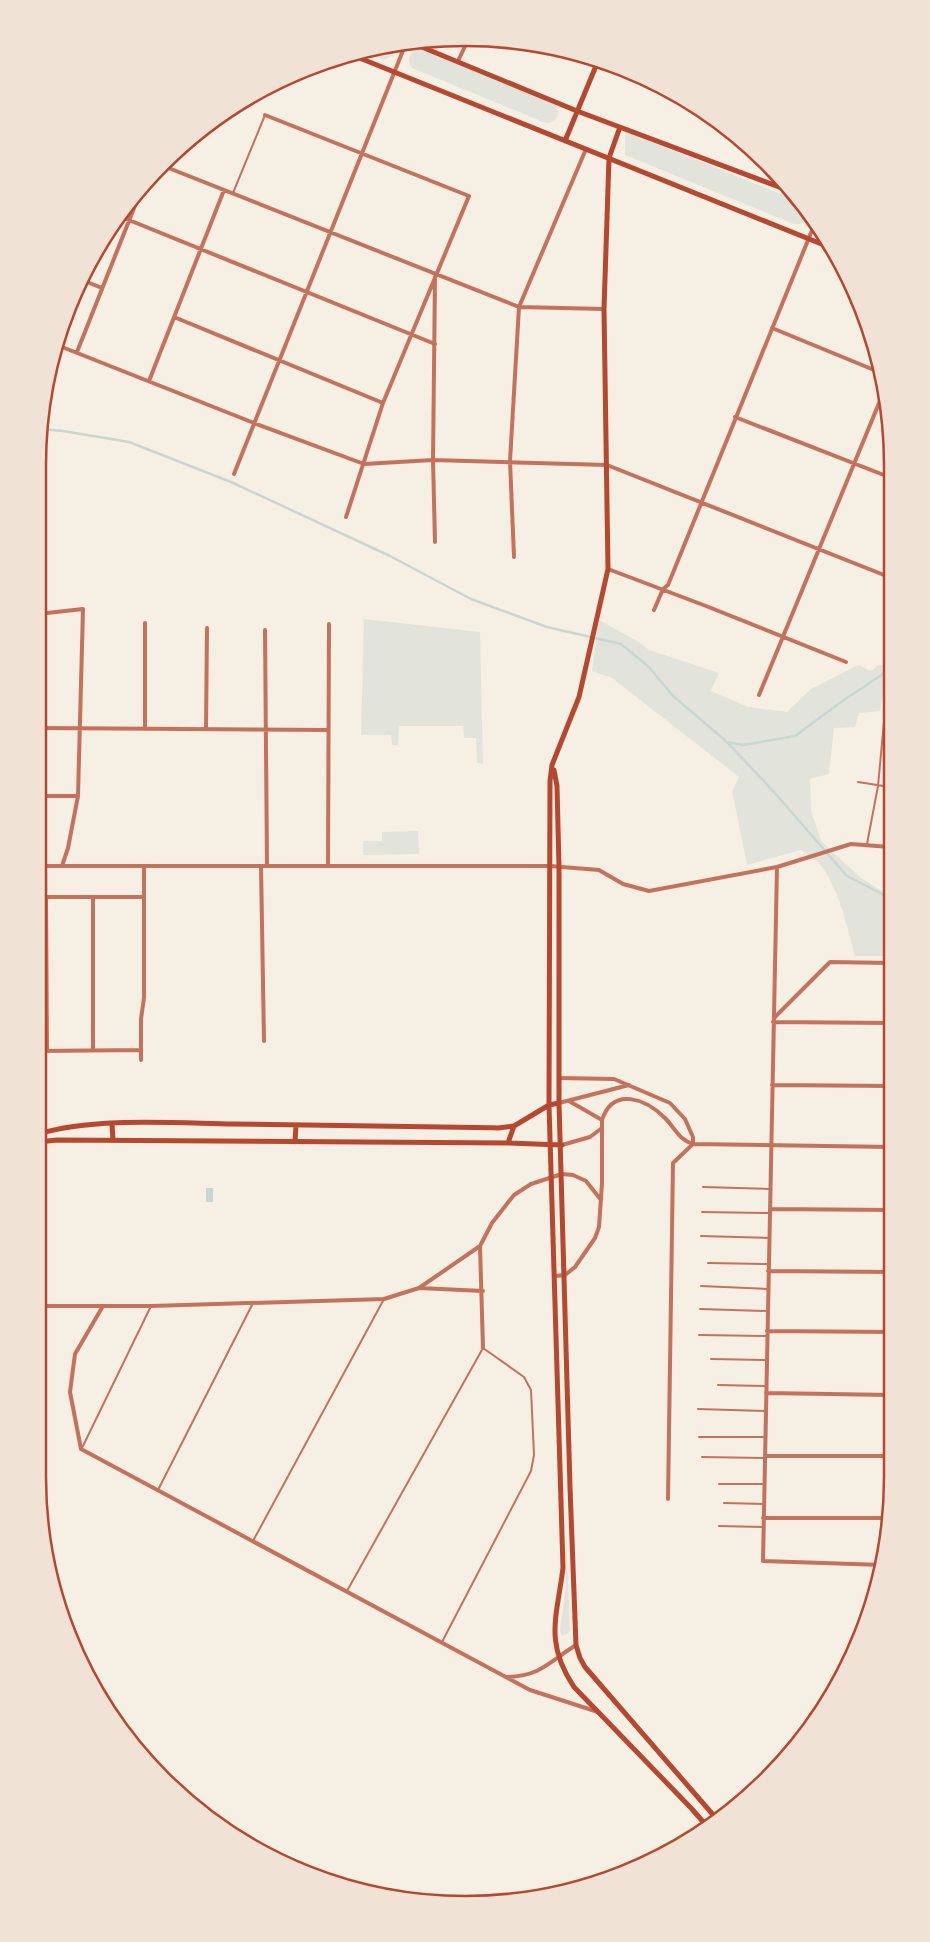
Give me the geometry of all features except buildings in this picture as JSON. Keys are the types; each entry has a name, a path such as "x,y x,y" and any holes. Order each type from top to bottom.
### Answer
{"main road":[{"path":"426,48 577,111 777,186"},
{"path":"363,59 820,244"},
{"path":"565,141 596,67"},
{"path":"620,127 608,158 604,309 608,569 579,697 552,765 550,781 549,1105 563,1568 554,1632 558,1656 564,1672 574,1687 703,1822"},
{"path":"552,765 557,786 559,1103 562,1145 576,1646 585,1667 713,1814"},
{"path":"46,1132 58,1128 112,1124 498,1128 514,1126 549,1105 559,1103"},
{"path":"112,1124 113,1140"},
{"path":"295,1142 296,1125"},
{"path":"508,1143 514,1126"},
{"path":"46,1141 113,1140 562,1145"}],"street":[{"path":"458,61 465,46"},
{"path":"234,474 403,51"},
{"path":"265,115 469,196 383,403 346,517"},
{"path":"514,558 510,461 519,307 586,149"},
{"path":"170,168 519,307 604,309"},
{"path":"149,381 224,190"},
{"path":"77,352 133,210"},
{"path":"129,220 435,344"},
{"path":"654,610 663,589 668,586 812,230"},
{"path":"435,274 433,460 435,542"},
{"path":"88,282 102,288"},
{"path":"174,317 383,403"},
{"path":"772,328 872,369"},
{"path":"64,347 254,423 364,464 433,460 607,465 884,575"},
{"path":"759,695 879,403"},
{"path":"735,417 884,475"},
{"path":"608,569 846,662"},
{"path":"46,613 83,609 78,796 62,866"},
{"path":"145,623 145,729"},
{"path":"328,866 329,624"},
{"path":"206,729 207,628"},
{"path":"265,630 267,866"},
{"path":"46,728 328,730"},
{"path":"46,796 78,796"},
{"path":"46,866 550,866 599,870 623,884 649,891 777,867 851,844 884,846"},
{"path":"141,1060 141,1019 144,998 144,866"},
{"path":"261,866 264,1041"},
{"path":"777,867 762,1561 875,1564"},
{"path":"93,897 93,1050"},
{"path":"141,1050 47,1051 46,898 143,897"},
{"path":"774,1020 830,962 884,963"},
{"path":"774,1020 884,1023"},
{"path":"559,1078 614,1078 670,1103 685,1120 693,1137 693,1144 673,1163 668,1500"},
{"path":"559,1103 629,1085"},
{"path":"772,1085 884,1086"},
{"path":"555,1276 565,1275 575,1267 595,1238 599,1227 602,1120 605,1111 611,1103 619,1099 628,1099 654,1109 665,1118 684,1141 693,1144 884,1147"},
{"path":"569,1100 602,1120"},
{"path":"562,1145 590,1137 602,1128"},
{"path":"46,1306 151,1306 384,1299 419,1288 480,1246 492,1223 514,1195 531,1184 562,1174 572,1175 586,1181 601,1200"},
{"path":"770,1211 884,1210"},
{"path":"480,1246 483,1290 483,1348"},
{"path":"768,1270 884,1272"},
{"path":"419,1288 483,1290"},
{"path":"103,1306 75,1354 70,1392 81,1449 530,1690 599,1712"},
{"path":"767,1331 884,1332"},
{"path":"766,1394 884,1395"},
{"path":"765,1457 884,1456"},
{"path":"763,1518 882,1518"},
{"path":"507,1677 524,1676 542,1669 558,1656 576,1646"}],"lane":[{"path":"233,193 265,115"},
{"path":"866,844 878,786 884,722"},
{"path":"858,782 884,786"},
{"path":"703,1187 770,1189"},
{"path":"702,1212 770,1211"},
{"path":"701,1236 769,1238"},
{"path":"708,1262 769,1264"},
{"path":"701,1286 768,1288"},
{"path":"252,1542 384,1299"},
{"path":"158,1490 253,1302"},
{"path":"81,1449 151,1306"},
{"path":"700,1309 768,1311"},
{"path":"699,1336 767,1336"},
{"path":"346,1592 483,1348 524,1376 531,1390 534,1455 532,1471 442,1642"},
{"path":"711,1359 767,1360"},
{"path":"718,1385 766,1386"},
{"path":"698,1408 766,1411"},
{"path":"698,1436 765,1437"},
{"path":"702,1457 765,1457"},
{"path":"718,1484 764,1484"},
{"path":"724,1503 764,1504"},
{"path":"719,1526 763,1527"}],"shaded area":[{"path":"420,49 556,105 558,115 555,120 546,123 412,68 409,62 410,56"},
{"path":"393,53 393,55 384,60 374,56"},
{"path":"625,131 786,196 805,221 794,224 625,155"},
{"path":"364,619 480,632 483,764 477,762 476,738 464,738 463,726 399,726 398,745 392,745 391,735 361,735"},
{"path":"599,620 639,642 649,650 719,673 711,691 748,707 787,712 811,689 854,667 859,665 871,671 878,665 884,665 884,686 880,711 859,713 855,727 834,728 829,774 810,779 811,810 821,841 861,878 884,892 884,956 855,956 834,887 818,862 801,850 747,865 732,791 739,777 612,678 592,671"},
{"path":"418,831 419,854 363,855 363,841 382,841 382,832"},
{"path":"46,872 48,872 48,892 46,892"},
{"path":"206,1188 213,1188 213,1202 206,1202"},
{"path":"566,1531 570,1630 562,1636 560,1630 566,1584"}],"waterway":[{"path":"48,430 129,442 231,482 390,556 471,599 547,627 621,644 649,667 673,696 726,741 774,792 847,876 884,895"},
{"path":"727,742 743,745 795,736 841,702 884,674"}]}
